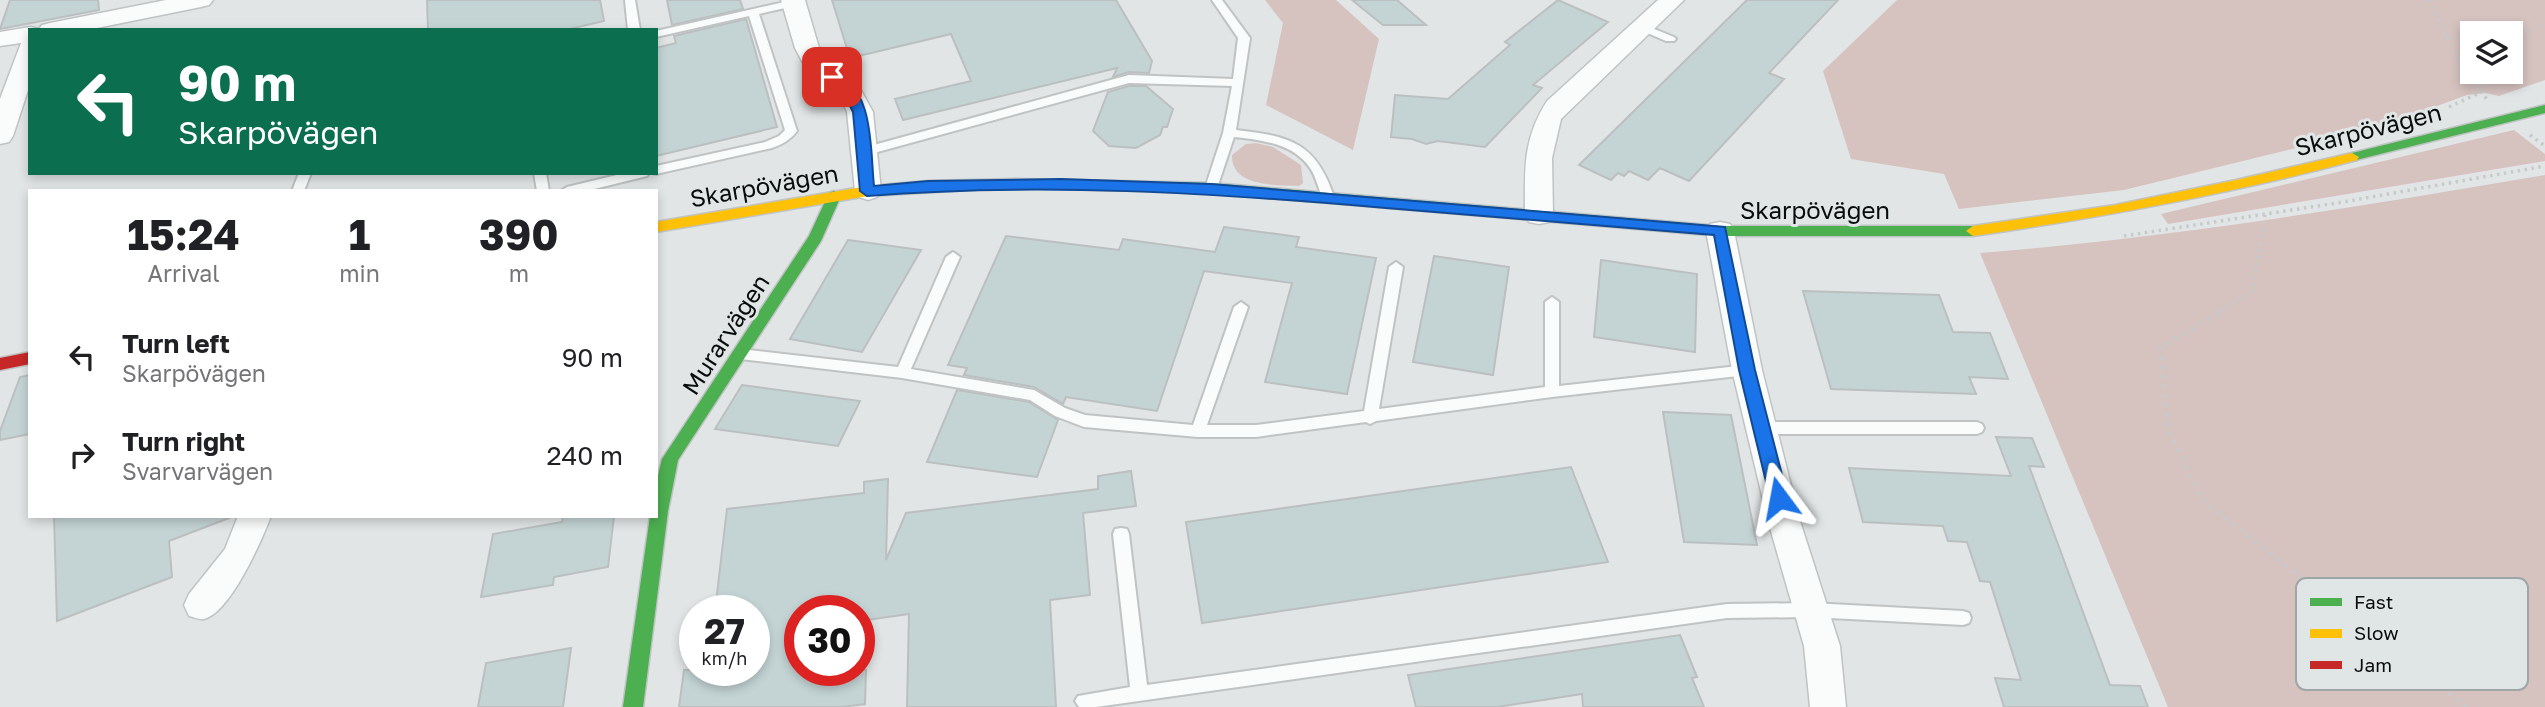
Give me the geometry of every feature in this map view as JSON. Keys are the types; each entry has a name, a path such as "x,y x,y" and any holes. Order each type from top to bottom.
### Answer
{"street":[{"path":"60,28 201,0"},
{"path":"794,2 807,48 817,67 848,88 860,112 867,191"},
{"path":"1539,215 1538,144 1542,127 1556,107 1642,27 1662,2"},
{"path":"0,39 28,34"},
{"path":"0,136 28,53"},
{"name":"Skarpövägen","path":"658,227 867,191 928,186 1061,183 1211,188 1720,231 1989,230 2115,210 2235,185 2545,109"},
{"name":"Murarvägen","path":"633,707 659,511 670,459 816,237 834,196"},
{"path":"1720,231 1747,370 1784,521 1822,646 1828,707"},
{"path":"0,364 28,358"},
{"path":"201,605 238,557 254,518"}],"lane":[{"path":"630,0 634,28"},
{"path":"1211,188 1228,133 1244,38 1217,0"},
{"path":"658,34 794,2"},
{"path":"658,170 768,145 791,131 753,13"},
{"path":"1642,27 1670,39"},
{"path":"863,152 966,129 1129,79 1238,83"},
{"path":"1228,133 1271,137 1296,146 1321,174 1328,197"},
{"path":"575,189 635,175"},
{"path":"902,373 953,257"},
{"path":"1370,418 1396,267"},
{"path":"1552,302 1552,392"},
{"path":"1198,431 1241,307"},
{"path":"740,354 902,373 1034,395 1060,412 1084,421 1198,431 1256,432 1552,392 1747,370"},
{"path":"1762,428 1978,428"},
{"path":"1121,534 1139,693"},
{"path":"1084,701 1727,611 1811,610 1963,618"}],"path":[{"path":"2429,0 2460,61"},
{"path":"2523,33 2545,23"},
{"path":"2446,37 2460,37"},
{"path":"2474,84 2479,93 2485,84"},
{"path":"2142,234 2545,166"},
{"path":"2265,215 2252,292 2160,348 2168,430 2202,500 2302,578"},
{"path":"2445,690 2467,707"}],"shaded area":[{"path":"1265,0 1336,0 1379,39 1353,150 1266,105 1283,23"},
{"path":"1897,0 2545,0 2545,80 2499,96 2485,93 2467,95 2374,129 2124,190 1959,209 1944,174 1851,159 1823,71"},
{"path":"2514,130 2545,154 2545,161 2168,224 2161,214"},
{"path":"1246,144 1273,147 1301,165 1303,183 1299,186 1267,184 1246,179 1234,165 1232,155"},
{"path":"2545,175 2545,707 2168,707 1980,253 2122,239 2334,210"}],"building":[{"path":"10,0 98,0 99,10 0,29"},
{"path":"427,0 600,0 604,21 574,28 428,28"},
{"path":"667,0 740,0 743,9 672,25"},
{"path":"832,0 1116,0 1152,61 1149,73 1129,72 1113,77 1117,68 903,120 895,99 971,81 951,34 850,58"},
{"path":"1352,0 1397,0 1426,25 1383,25"},
{"path":"1558,0 1608,22 1533,85 1542,88 1485,147 1438,141 1426,144 1412,139 1391,137 1395,95 1448,99 1510,45 1505,42"},
{"path":"1747,0 1838,0 1769,73 1784,79 1689,181 1660,168 1648,180 1629,171 1624,176 1618,173 1611,180 1579,165"},
{"path":"746,19 777,127 658,156 658,48 676,43 674,36"},
{"path":"1129,86 1146,86 1173,109 1167,127 1163,127 1160,135 1136,148 1109,146 1093,131 1108,92"},
{"path":"1224,227 1299,237 1296,247 1376,258 1347,394 1265,382 1292,283 1204,271 1157,411 1066,397 1063,404 1034,387 964,375 967,368 948,365 1006,236 1119,250 1123,239 1215,252"},
{"path":"848,240 921,250 862,352 790,339"},
{"path":"1434,256 1509,267 1493,375 1413,362"},
{"path":"1601,260 1697,274 1695,352 1594,337"},
{"path":"1803,291 1939,295 1953,332 1990,333 2008,379 1969,377 1976,394 1831,389"},
{"path":"28,375 28,434 0,440 0,431 20,377"},
{"path":"742,385 860,401 838,446 715,429"},
{"path":"957,390 1029,402 1058,420 1037,477 927,462"},
{"path":"1663,412 1731,415 1757,545 1684,542"},
{"path":"1996,437 2032,438 2044,467 2029,466 2110,685 2140,686 2148,707 2004,707 1995,678 2021,680 1990,582 1980,581 1967,542 1948,541 1943,526 1863,522 1849,468 2011,476"},
{"path":"1571,467 1608,562 1202,623 1186,522"},
{"path":"1131,471 1136,506 1083,513 1090,595 1050,600 1056,707 907,707 909,614 875,619 875,595 784,595 784,686 866,686 865,704 842,707 679,707 682,686 770,686 770,595 717,595 727,509 864,493 864,482 888,479 886,560 906,513 1098,489 1098,476"},
{"path":"54,518 229,518 169,541 172,577 57,621"},
{"path":"563,518 614,518 608,567 554,577 553,585 481,597 493,534 562,522"},
{"path":"1680,635 1697,677 1692,678 1704,707 1583,707 1582,694 1497,707 1416,707 1408,675"},
{"path":"571,648 563,707 478,707 486,663"}],"traffic: fast":[{"path":"2352,157 2545,109"},
{"path":"1015,184 1211,188 1720,231 1973,231"},
{"path":"633,707 659,511 670,459 816,237 834,196"}],"traffic: slow":[{"path":"1973,231 2115,210 2352,157"},
{"path":"658,227 868,191 928,186 1015,184"}],"traffic: jam":[{"path":"0,364 28,358"}],"route":[{"path":"832,77 848,88 860,112 867,191 928,186 1061,183 1211,188 1720,231 1747,370 1779,498"}]}
